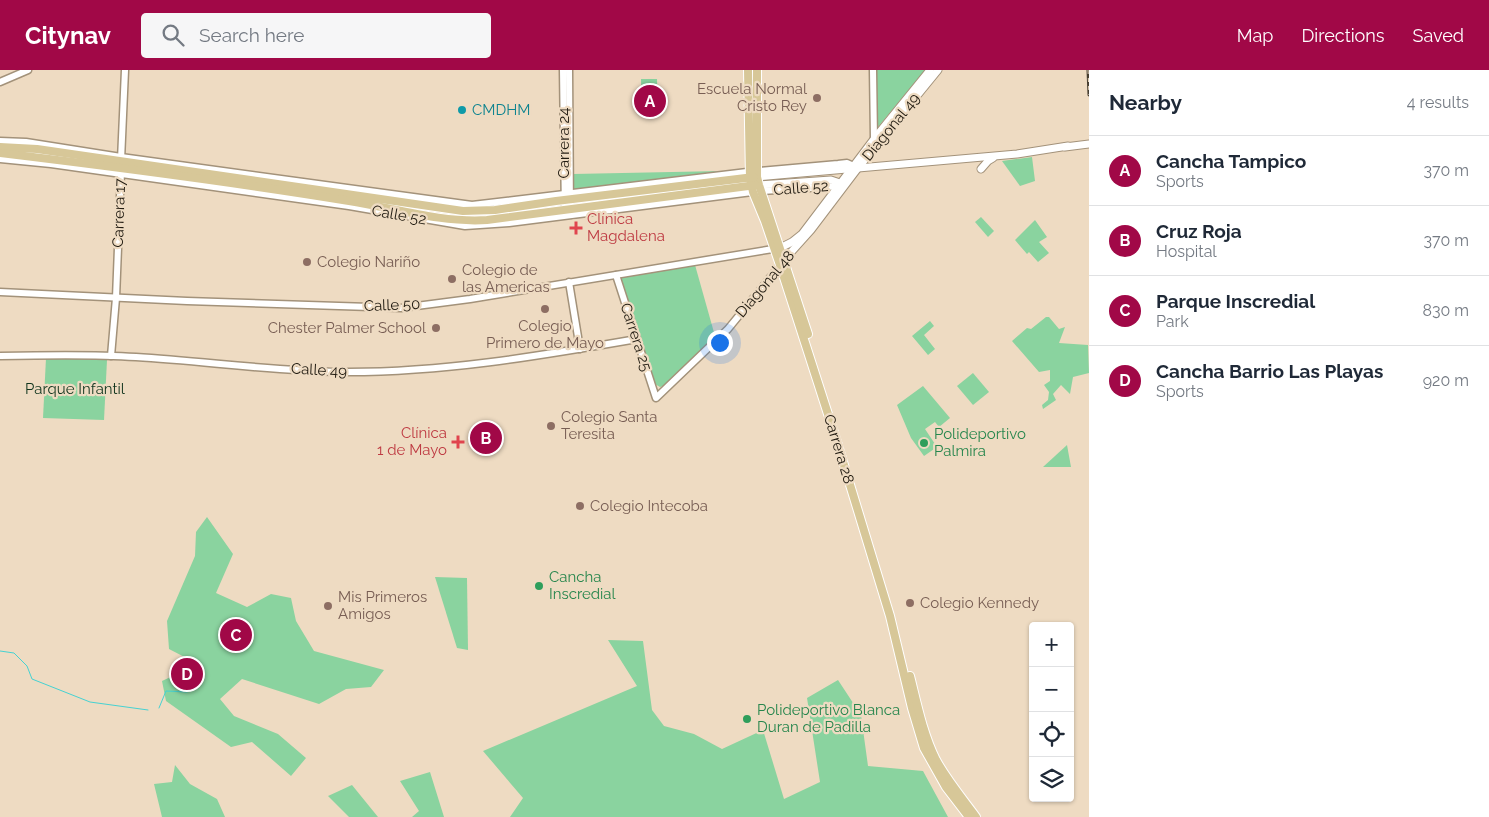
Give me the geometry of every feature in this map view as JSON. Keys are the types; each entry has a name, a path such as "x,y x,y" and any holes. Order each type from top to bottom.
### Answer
{"main road":[{"name":"Carrera 28","path":"748,70 755,181 892,608 927,747 934,762 969,817"},
{"name":"Carrera 28","path":"755,181 756,70"},
{"name":"Diagonal 49","path":"842,184 874,140 930,70"},
{"name":"Diagonal 49","path":"855,167 938,70"},
{"name":"Calle 52","path":"0,147 37,149 121,165 464,221 567,212 804,172 1017,154 1089,144"},
{"name":"Calle 52","path":"928,161 949,156 1036,151"},
{"name":"Calle 52","path":"0,153 121,165 463,211 495,210 567,196 755,181 831,180 842,184"},
{"path":"981,169 990,159 1017,154"},
{"path":"795,168 804,172"},
{"name":"Diagonal 48","path":"777,249 792,242 802,234 842,184"},
{"name":"Diagonal 48","path":"782,262 811,230 842,184"},
{"name":"Carrera 28","path":"940,771 976,817"}],"street":[{"path":"0,82 28,70"},
{"name":"Carrera 17","path":"111,356 116,298 125,70"},
{"name":"Carrera 24","path":"563,70 567,196"},
{"name":"Carrera 24","path":"567,212 569,70"},
{"path":"873,70 874,140"},
{"name":"Calle 52","path":"0,141 32,143 121,165"},
{"name":"Calle 52","path":"0,158 51,164 121,165"},
{"name":"Calle 52","path":"755,181 795,168 838,164 855,167"},
{"name":"Calle 50","path":"0,292 401,308 470,299 777,249"},
{"name":"Diagonal 48","path":"656,398 728,329 782,262"},
{"name":"Carrera 25","path":"616,275 656,398"},
{"path":"569,282 580,349"},
{"name":"Calle 49","path":"0,356 111,356 330,372 406,371 476,364 637,339"}],"green space":[{"path":"874,70 925,70 874,132"},
{"path":"641,79 657,79 658,117 642,116"},
{"path":"1032,157 1035,181 1020,186 1002,161"},
{"path":"721,171 573,190 573,174"},
{"path":"981,217 994,231 988,237 975,222"},
{"path":"1035,220 1047,237 1039,242 1049,253 1038,262 1029,252 1027,254 1015,240"},
{"path":"695,265 715,336 666,385 660,387 655,384 619,278 656,270"},
{"path":"1046,317 1049,317 1059,329 1065,327 1059,343 1088,345 1089,373 1073,377 1070,394 1061,385 1053,394 1056,400 1043,409 1042,405 1048,400 1049,392 1044,385 1050,381 1050,370 1039,372 1012,341 1027,328 1031,329"},
{"path":"930,321 934,326 924,335 935,349 928,355 912,336"},
{"name":"Parque Infantil","path":"46,358 107,360 104,420 43,418"},
{"path":"973,373 989,392 973,405 957,386"},
{"path":"923,386 950,418 939,427 935,422 925,429 937,447 924,456 911,438 897,405"},
{"path":"1067,445 1071,467 1043,467"},
{"path":"207,517 233,554 216,593 247,607 271,594 291,598 296,621 314,651 384,670 371,687 346,689 319,704 242,679 220,699 234,716 278,734 306,758 291,776 252,742 231,747 166,701 162,681 198,664 169,649 167,621 195,556 196,532"},
{"path":"435,577 467,578 468,650 457,648"},
{"path":"608,640 643,641 652,710 664,726 694,734 722,749 763,730 784,799 820,782 807,698 838,680 861,715 868,766 923,771 948,817 510,817 523,798 483,751 637,686"},
{"path":"175,765 190,784 217,799 225,817 162,817 154,784 172,782"},
{"path":"430,772 444,817 412,817 419,811 400,781"},
{"path":"352,785 378,817 349,817 328,796"}],"waterway":[{"path":"0,651 14,653 27,666 32,679 90,702 148,710"},
{"path":"159,708 166,691 187,692"}],"railway":[{"path":"1088,70 1089,95"}],"place":[{"name":"Escuela Normal Cristo Rey","path":"817,98"},
{"name":"Cancha Tampico","path":"650,101"},
{"name":"CMDHM","path":"462,110"},
{"name":"Clínica Magdalena","path":"576,228"},
{"name":"Colegio Nariño","path":"307,262"},
{"name":"Colegio de las Americas","path":"452,279"},
{"name":"Colegio Primero de Mayo","path":"545,309"},
{"name":"Chester Palmer School","path":"436,328"},
{"name":"Colegio Santa Teresita","path":"551,426"},
{"name":"Cruz Roja","path":"486,438"},
{"name":"Clínica 1 de Mayo","path":"458,442"},
{"name":"Polideportivo Palmira","path":"924,443"},
{"name":"Colegio Intecoba","path":"580,506"},
{"name":"Cancha Inscredial","path":"539,586"},
{"name":"Colegio Kennedy","path":"910,603"},
{"name":"Mis Primeros Amigos","path":"328,606"},
{"name":"Parque Inscredial","path":"236,635"},
{"name":"Cancha Barrio Las Playas","path":"187,674"},
{"name":"Polideportivo Blanca Duran de Padilla","path":"747,719"}]}
